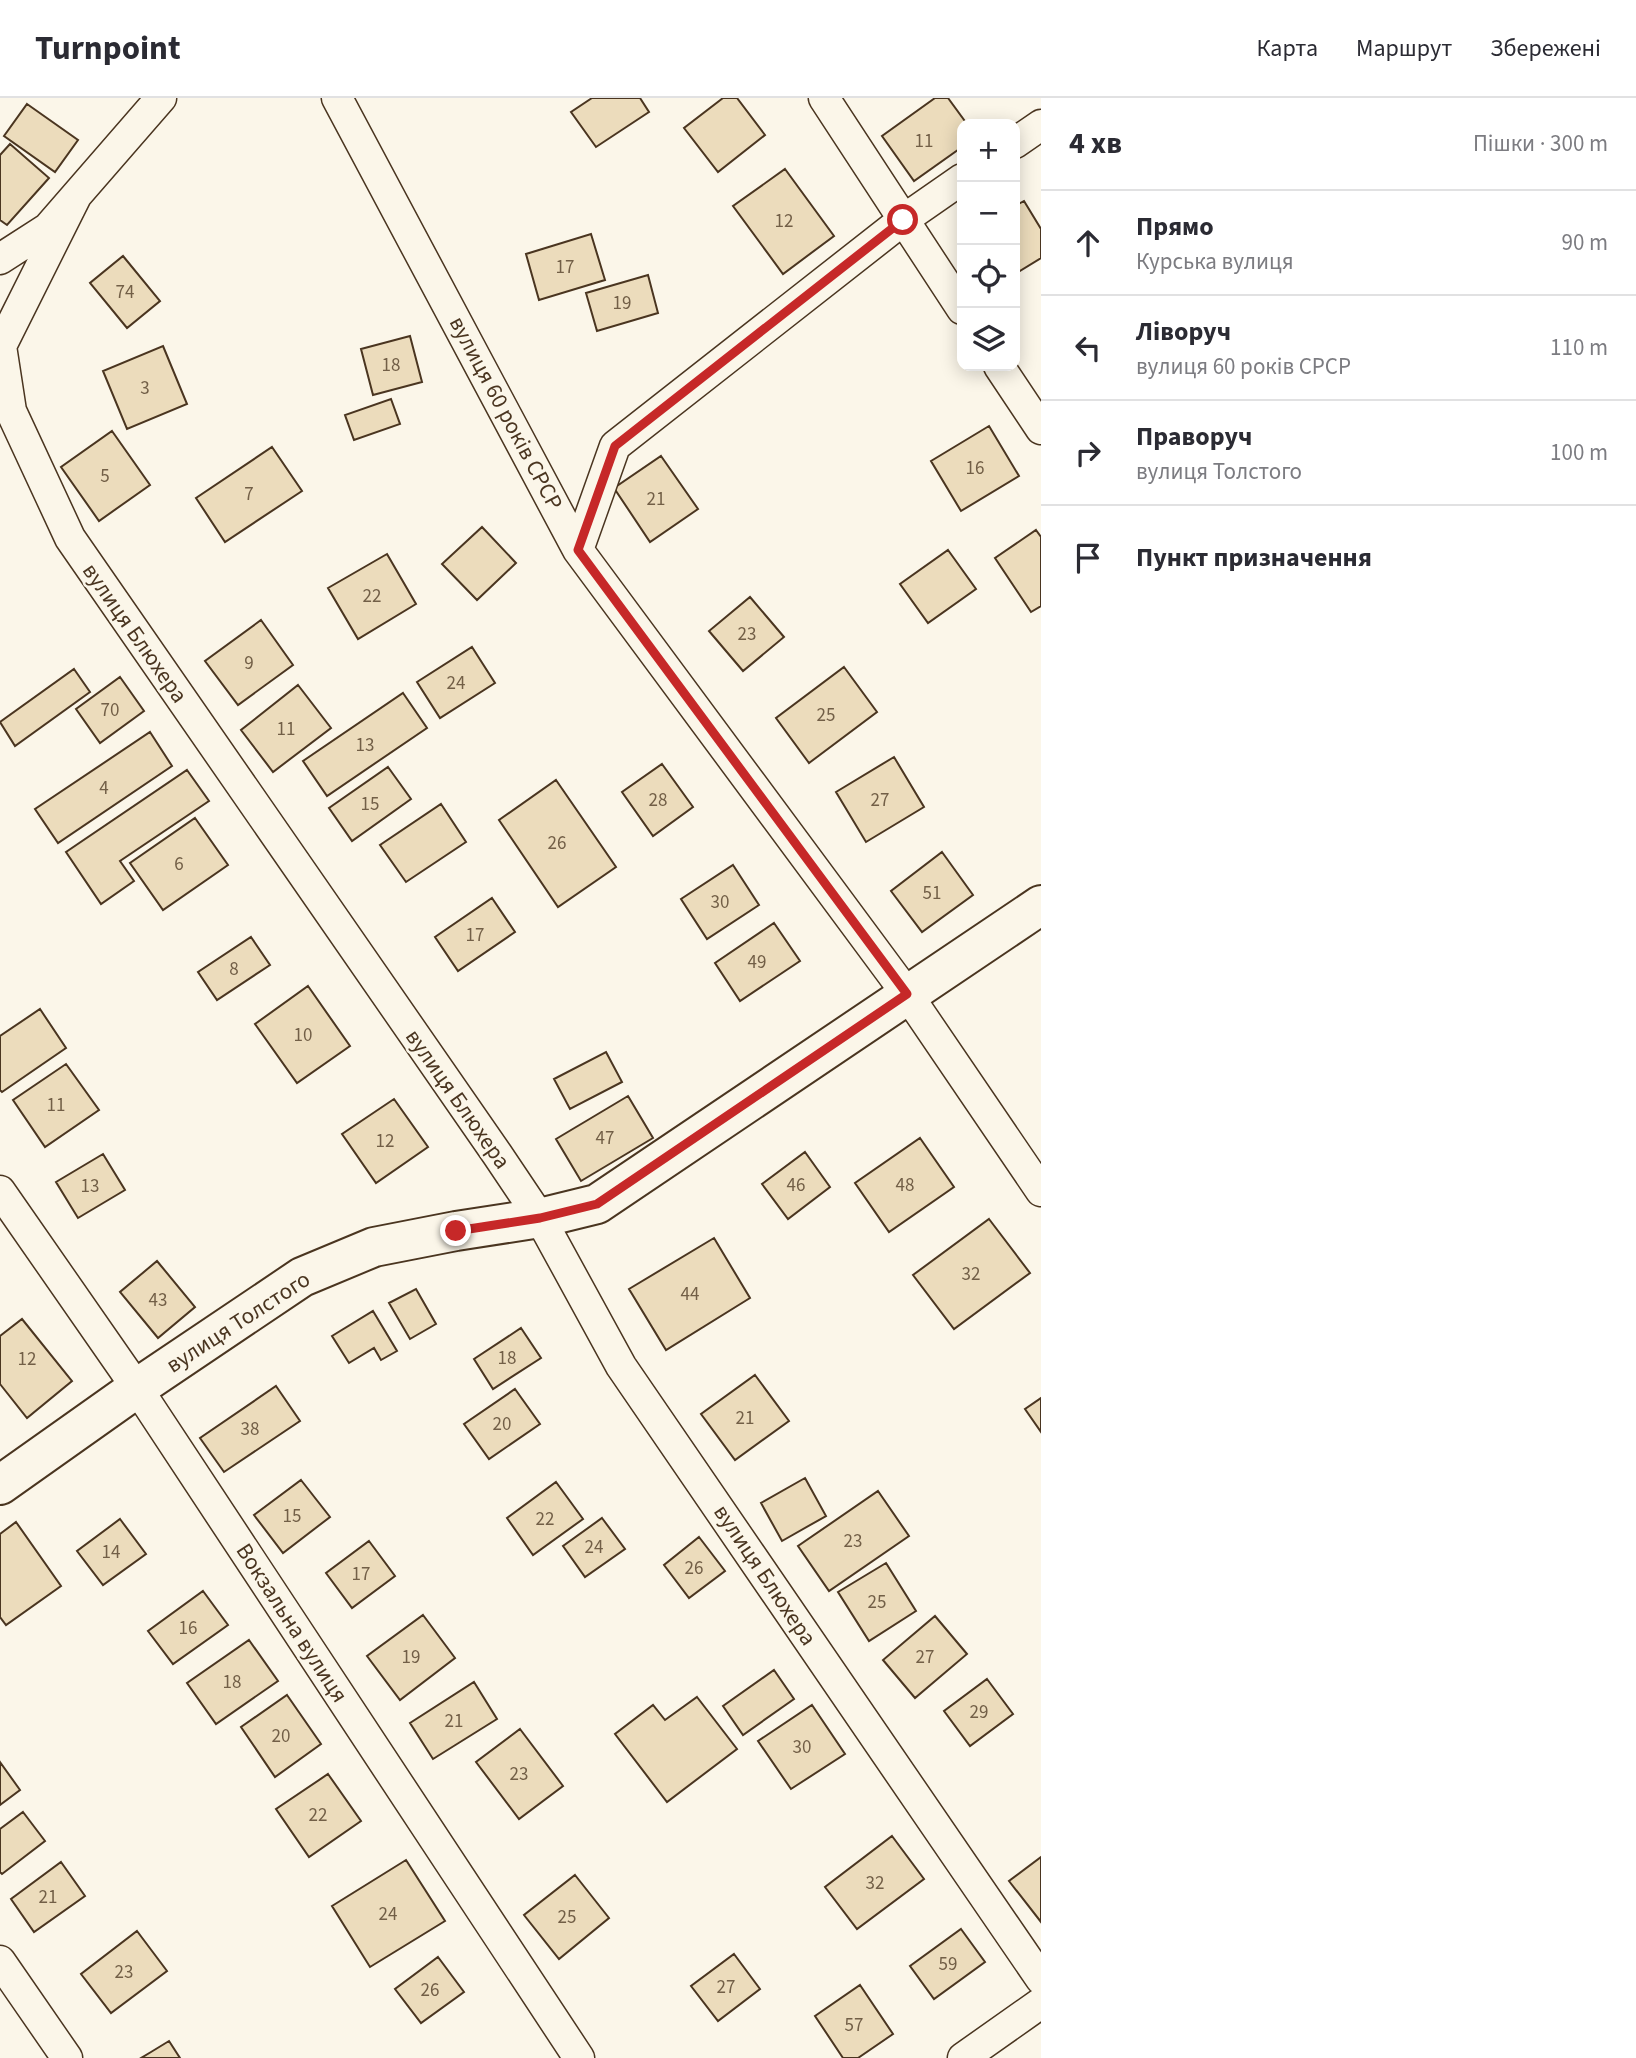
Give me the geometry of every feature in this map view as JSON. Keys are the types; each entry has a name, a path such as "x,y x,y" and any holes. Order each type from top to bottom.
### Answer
{"street":[{"path":"0,259 48,228 161,98"},
{"name":"вулиця 60 років СРСР","path":"337,98 578,550 907,994 1041,1191"},
{"path":"824,98 961,308"},
{"path":"1020,140 1041,125"},
{"path":"578,550 615,446 903,220 958,182"},
{"name":"вулиця Блюхера","path":"76,196 1,346 11,411 70,538 540,1218 621,1366 1041,1979"},
{"path":"1002,371 1041,429"},
{"name":"вулиця Толстого","path":"0,1485 137,1388 302,1277 374,1247 540,1218 597,1204 1041,905"},
{"name":"Вокзальна вулиця","path":"0,1191 137,1388 579,2058"},
{"path":"0,1962 67,2058"},
{"path":"963,2058 1041,2003"}],"building":[{"path":"592,98 640,98 649,112 596,147 571,112"},
{"path":"723,98 737,98 765,135 718,172 684,128"},
{"path":"935,98 948,98 963,119 957,119 957,151 914,181 882,136"},
{"path":"27,104 78,140 55,172 4,136"},
{"path":"10,144 49,178 7,225 0,220 0,155"},
{"path":"785,169 834,236 783,274 733,206"},
{"path":"1024,201 1041,229 1041,258 1020,271 1020,245 1020,203"},
{"path":"591,234 605,280 539,300 526,254"},
{"path":"123,256 160,301 127,328 90,283"},
{"path":"648,275 658,313 597,331 586,293"},
{"path":"410,336 422,382 373,395 361,349"},
{"path":"163,346 187,404 127,429 103,371"},
{"path":"391,399 400,424 354,440 345,415"},
{"path":"989,426 1019,476 961,511 931,461"},
{"path":"112,431 150,485 99,521 61,467"},
{"path":"272,447 302,491 225,542 196,498"},
{"path":"661,456 698,509 650,542 614,488"},
{"path":"482,527 516,563 477,600 442,564"},
{"path":"1036,530 1041,537 1041,606 1031,612 995,558"},
{"path":"948,550 976,589 928,623 900,584"},
{"path":"387,554 416,604 358,639 328,588"},
{"path":"750,597 784,637 743,671 709,631"},
{"path":"261,620 293,665 238,705 205,661"},
{"path":"472,647 495,683 440,718 417,682"},
{"path":"844,667 877,712 809,763 776,718"},
{"path":"74,669 90,692 15,746 0,722"},
{"path":"120,677 144,711 100,743 76,709"},
{"path":"298,685 331,728 273,772 241,730"},
{"path":"403,693 427,728 327,796 303,761"},
{"path":"150,732 172,766 58,843 35,809"},
{"path":"894,757 924,807 866,842 836,792"},
{"path":"662,764 693,807 653,836 622,792"},
{"path":"388,767 411,799 352,841 329,808"},
{"path":"187,770 209,801 120,861 134,881 101,904 66,852"},
{"path":"556,780 616,867 558,907 499,820"},
{"path":"441,804 466,842 406,882 380,845"},
{"path":"195,818 228,865 163,910 130,863"},
{"path":"942,852 973,895 922,932 891,891"},
{"path":"733,865 759,905 707,939 681,899"},
{"path":"492,898 515,932 458,971 435,937"},
{"path":"774,923 800,961 740,1001 715,963"},
{"path":"251,937 270,965 217,1000 198,972"},
{"path":"308,986 350,1046 297,1083 255,1024"},
{"path":"40,1009 66,1048 2,1092 0,1036"},
{"path":"606,1052 622,1082 570,1109 554,1079"},
{"path":"66,1064 99,1110 45,1147 13,1100"},
{"path":"628,1096 653,1138 581,1181 556,1139"},
{"path":"394,1099 428,1147 376,1183 342,1134"},
{"path":"920,1138 954,1187 889,1232 855,1183"},
{"path":"805,1152 830,1187 788,1219 762,1184"},
{"path":"103,1154 125,1190 78,1218 56,1182"},
{"path":"989,1219 1030,1273 954,1329 913,1275"},
{"path":"714,1238 750,1298 666,1350 629,1289"},
{"path":"157,1261 195,1307 158,1338 120,1292"},
{"path":"416,1289 436,1324 410,1339 389,1303"},
{"path":"373,1311 397,1351 381,1360 374,1348 349,1363 332,1336"},
{"path":"22,1319 72,1381 27,1418 0,1384 0,1336"},
{"path":"521,1328 541,1358 493,1389 474,1359"},
{"path":"755,1375 789,1421 735,1460 701,1414"},
{"path":"276,1386 300,1421 224,1472 200,1438"},
{"path":"515,1389 540,1424 489,1459 464,1424"},
{"path":"1041,1398 1041,1432 1025,1409"},
{"path":"805,1478 826,1516 782,1541 761,1503"},
{"path":"301,1480 330,1517 283,1553 254,1515"},
{"path":"556,1482 583,1519 533,1555 507,1518"},
{"path":"878,1491 909,1536 829,1591 798,1546"},
{"path":"602,1518 625,1549 585,1577 563,1546"},
{"path":"120,1519 146,1554 103,1585 77,1551"},
{"path":"16,1522 61,1586 6,1625 0,1617 0,1534"},
{"path":"699,1537 725,1571 689,1598 664,1565"},
{"path":"369,1541 395,1576 352,1608 326,1573"},
{"path":"886,1563 916,1611 869,1641 838,1592"},
{"path":"203,1591 228,1625 173,1664 148,1631"},
{"path":"423,1615 455,1658 400,1700 367,1656"},
{"path":"935,1616 967,1654 915,1698 883,1660"},
{"path":"249,1640 278,1681 216,1724 187,1683"},
{"path":"774,1670 794,1699 743,1735 723,1706"},
{"path":"987,1679 1013,1714 970,1746 944,1711"},
{"path":"474,1682 497,1719 433,1759 410,1723"},
{"path":"287,1695 321,1744 275,1777 241,1727"},
{"path":"697,1697 737,1749 667,1802 615,1734 653,1705 665,1720"},
{"path":"812,1705 845,1754 791,1789 758,1741"},
{"path":"520,1729 563,1786 519,1819 476,1762"},
{"path":"0,1762 20,1790 0,1805"},
{"path":"328,1774 361,1821 309,1857 276,1809"},
{"path":"23,1812 45,1841 2,1874 0,1829"},
{"path":"892,1836 924,1879 857,1929 825,1887"},
{"path":"1041,1857 1041,1922 1009,1881"},
{"path":"406,1860 445,1921 370,1967 332,1906"},
{"path":"61,1862 85,1896 34,1932 11,1899"},
{"path":"575,1875 609,1918 559,1959 524,1915"},
{"path":"961,1929 985,1962 934,1999 910,1966"},
{"path":"137,1931 167,1971 111,2013 81,1974"},
{"path":"734,1954 760,1989 718,2021 691,1986"},
{"path":"438,1957 464,1992 421,2023 395,1989"},
{"path":"860,1985 893,2034 858,2058 843,2058 815,2016"},
{"path":"169,2041 180,2058 141,2058 151,2052"}],"route":[{"path":"456,1231 540,1218 597,1204 907,994 578,550 615,446 903,220"}]}
